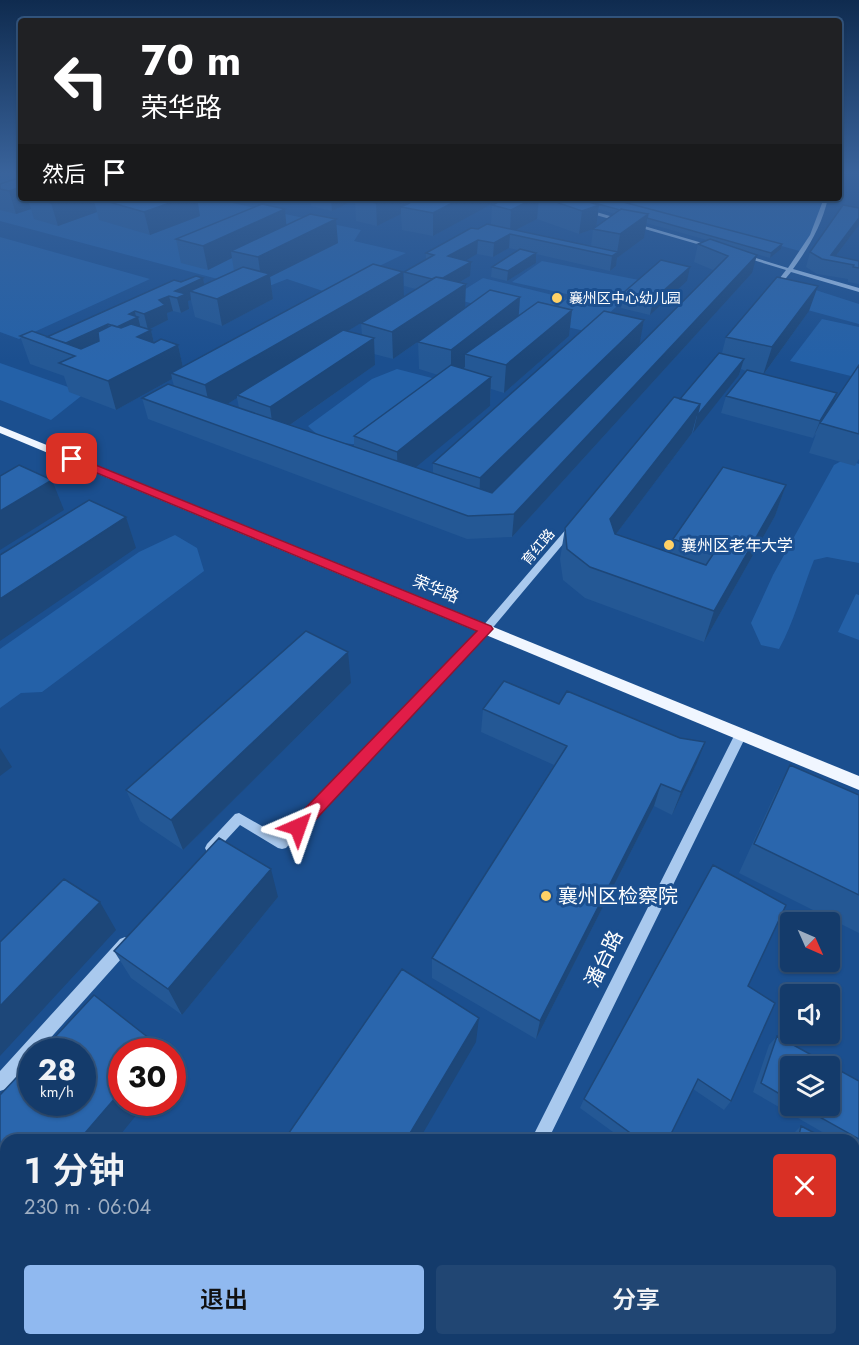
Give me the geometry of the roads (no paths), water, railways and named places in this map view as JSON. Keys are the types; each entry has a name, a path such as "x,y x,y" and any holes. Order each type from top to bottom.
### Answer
{"main road":[{"name":"荣华路","path":"0,429 859,783"}],"street":[{"path":"669,235 722,250"},
{"path":"767,297 790,269 812,235"},
{"path":"734,253 859,290"},
{"name":"育红路","path":"199,862 238,818 282,844 486,629 577,522"},
{"name":"潘台路","path":"542,1134 741,734"},
{"path":"0,1083 135,933"}],"place":[{"name":"襄州区中心幼儿园","path":"557,298"},
{"name":"襄州区老年大学","path":"669,545"},
{"name":"襄州区检察院","path":"546,896"}]}
